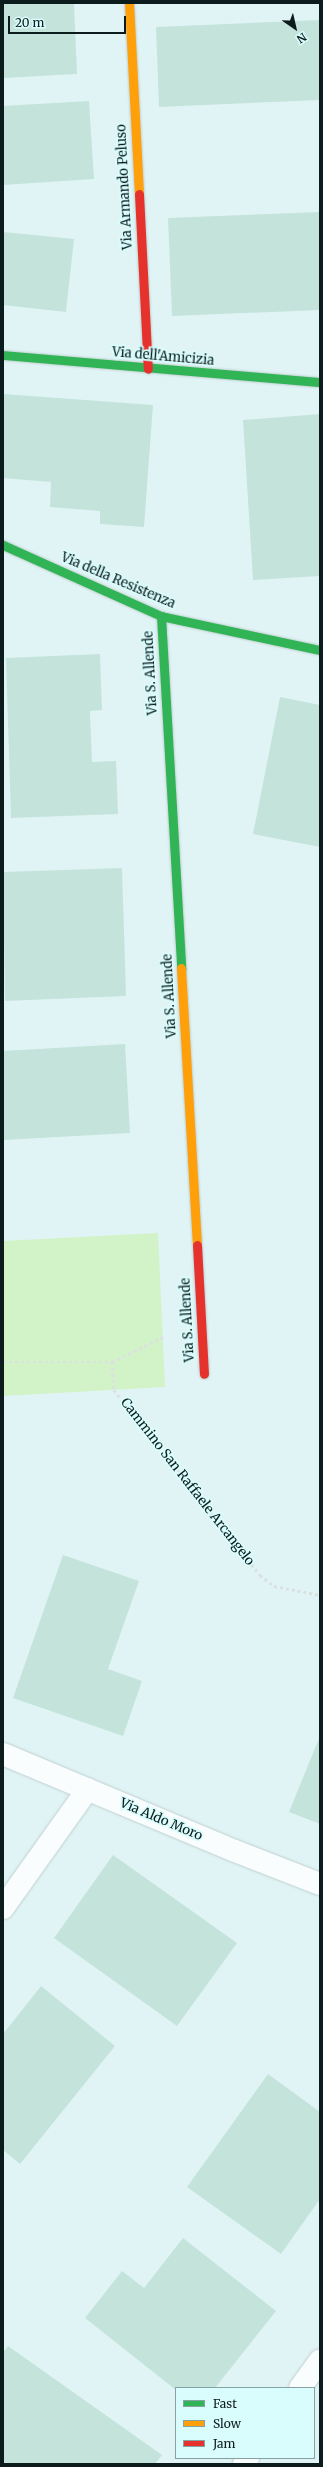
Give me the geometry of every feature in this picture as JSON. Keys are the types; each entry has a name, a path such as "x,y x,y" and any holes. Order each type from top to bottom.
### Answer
{"street":[{"name":"Via Armando Peluso","path":"129,3 148,369"},
{"name":"Via dell'Amicizia","path":"3,355 148,369 320,382"},
{"name":"Via della Resistenza","path":"3,545 161,616 320,650"},
{"name":"Via S. Allende","path":"161,616 204,1374"},
{"name":"Via Aldo Moro","path":"3,1754 235,1851 320,1884"},
{"path":"3,1908 88,1789"},
{"path":"301,2387 320,2360"}],"path":[{"path":"3,1362 112,1362 163,1337"},
{"name":"Cammino San Raffaele Arcangelo","path":"112,1362 114,1390 260,1575 274,1586 320,1594"}],"green space":[{"path":"158,1233 165,1387 3,1396 3,1241"}],"building":[{"path":"3,3 74,3 77,74 3,78"},
{"path":"320,20 320,100 159,107 156,27"},
{"path":"89,101 94,179 3,185 3,106"},
{"path":"320,212 320,310 172,316 168,218"},
{"path":"3,232 74,239 66,312 3,305"},
{"path":"3,394 153,405 144,527 100,524 100,511 50,507 51,482 3,478"},
{"path":"320,414 320,576 253,580 243,420"},
{"path":"100,654 102,710 90,711 92,762 116,761 118,814 11,818 6,658"},
{"path":"280,697 320,705 320,847 253,834"},
{"path":"122,868 126,996 5,1001 3,872"},
{"path":"125,1044 130,1133 3,1140 3,1051"},
{"path":"63,1555 139,1581 108,1669 142,1681 123,1736 13,1698"},
{"path":"320,1736 320,1824 289,1812"},
{"path":"113,1855 237,1943 177,2026 54,1938"},
{"path":"41,1986 115,2046 20,2164 3,2150 3,2034"},
{"path":"268,2074 320,2112 320,2199 281,2254 187,2187"},
{"path":"183,2238 276,2311 216,2387 175,2387 175,2389 85,2318 122,2271 144,2288"},
{"path":"8,2346 162,2455 155,2464 3,2464 3,2353"}],"traffic: fast":[{"path":"3,355 320,382"},
{"path":"3,545 161,616 320,650"},
{"path":"161,616 181,968"}],"traffic: slow":[{"path":"129,3 139,194"},
{"path":"181,968 197,1245"}],"traffic: jam":[{"path":"139,194 148,369"},
{"path":"197,1245 204,1374"}]}
